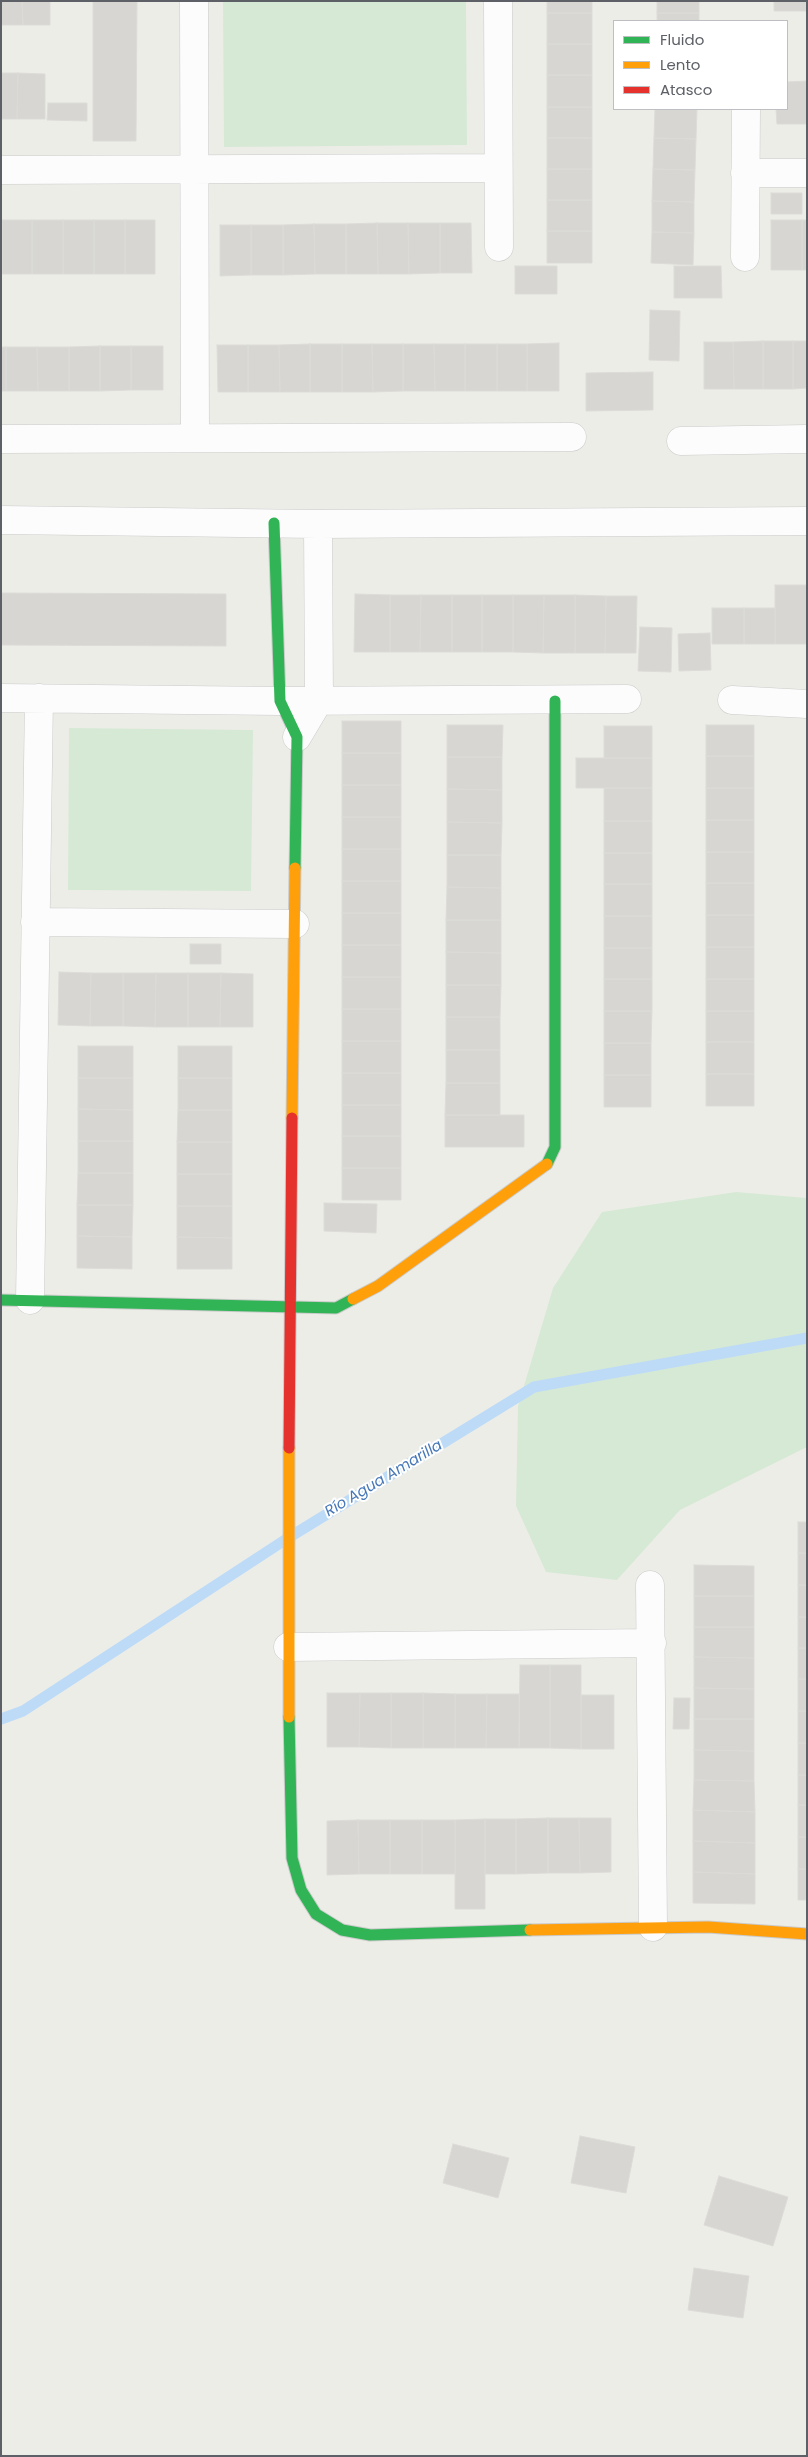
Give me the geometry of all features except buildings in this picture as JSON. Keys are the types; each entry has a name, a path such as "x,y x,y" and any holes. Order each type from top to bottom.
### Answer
{"street":[{"path":"194,1 195,438"},
{"path":"498,1 499,247"},
{"path":"745,257 746,110"},
{"path":"1,170 498,168"},
{"path":"745,173 807,173"},
{"path":"1,439 572,437"},
{"path":"681,441 807,439"},
{"path":"1,520 318,524 807,521"},
{"path":"274,523 280,701 297,737 289,1307 288,1647 292,1858 301,1890 316,1914 342,1930 370,1935 654,1927 708,1927 807,1934"},
{"path":"297,737 319,700 318,524"},
{"path":"1,698 280,701 555,701 627,699"},
{"path":"30,1300 39,698"},
{"path":"732,700 807,704"},
{"path":"1,1300 336,1308 378,1286 547,1165 555,1147 555,701"},
{"path":"35,922 295,924"},
{"path":"650,1585 654,1927"},
{"path":"288,1647 652,1643"}],"green space":[{"path":"223,1 466,1 467,145 224,147"},
{"path":"69,728 253,730 251,891 68,890"},
{"path":"736,1192 807,1198 807,1447 680,1510 617,1580 546,1572 516,1506 518,1406 553,1288 602,1212"}],"waterway":[{"name":"Río Agua Amarilla","path":"1,1719 23,1711 288,1538 534,1387 807,1338"}],"traffic: fast":[{"path":"274,523 280,701 297,737 295,868"},
{"path":"547,1164 555,1147 555,701"},
{"path":"1,1300 336,1308 353,1299"},
{"path":"289,1717 292,1858 301,1890 316,1914 342,1930 370,1935 530,1930"}],"traffic: slow":[{"path":"292,1118 295,868"},
{"path":"353,1299 378,1286 547,1164"},
{"path":"289,1448 289,1717"},
{"path":"530,1930 708,1927 807,1934"}],"traffic: jam":[{"path":"289,1448 292,1118"}]}
